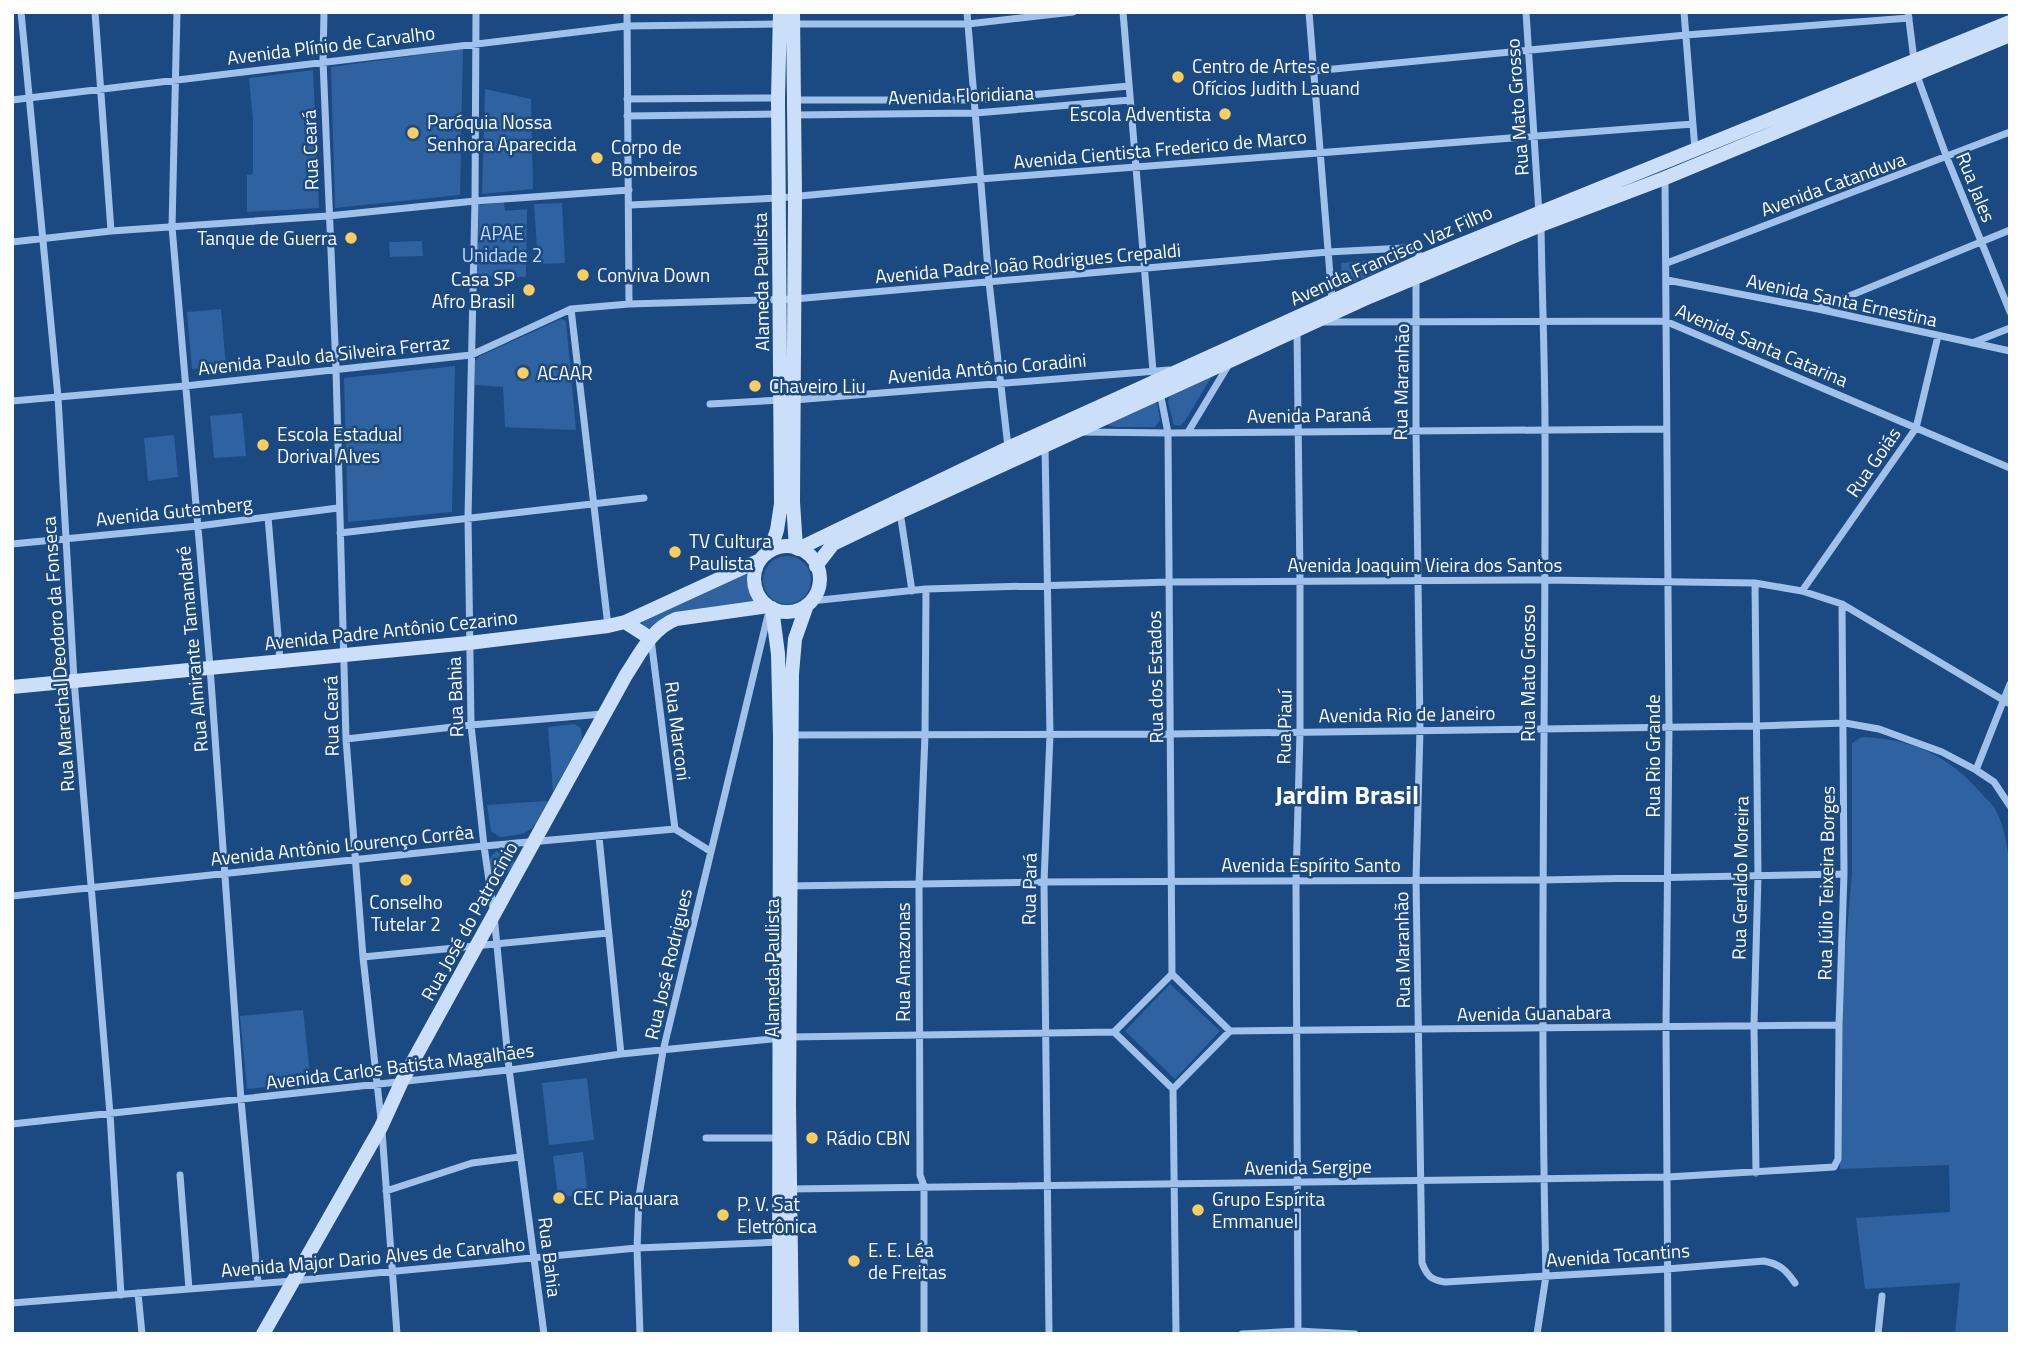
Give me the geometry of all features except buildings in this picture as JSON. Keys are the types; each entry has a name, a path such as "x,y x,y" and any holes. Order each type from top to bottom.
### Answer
{"main road":[{"name":"Alameda Paulista","path":"786,18 785,107 779,198 787,300"},
{"name":"Avenida Francisco Vaz Filho","path":"797,548 1008,448 1423,260 1665,178 2010,22"},
{"name":"Avenida Francisco Vaz Filho","path":"816,566 833,544 1078,432 1157,382 1231,361 1695,150 1915,67 2010,35"},
{"name":"Alameda Paulista","path":"765,555 777,530 781,503 787,400 787,300 795,197 785,107"},
{"name":"Alameda Paulista","path":"787,400 797,548"},
{"path":"787,547 797,548 812,558 819,584 809,603 790,612 770,607 755,590 754,579 765,555 787,547"},
{"name":"Avenida Padre Antônio Cezarino","path":"12,687 469,643 608,625 625,622 765,555"},
{"name":"Alameda Paulista","path":"779,1334 779,1242 784,1189 786,736 795,639 809,603"},
{"name":"Alameda Paulista","path":"770,607 778,654 786,736"},
{"name":"Rua José do Patrocínio","path":"263,1334 381,1128 402,1081 605,714 650,638 676,619 770,607"},
{"path":"625,622 650,638"},
{"name":"Alameda Paulista","path":"785,1038 779,1138 792,1334"}],"street":[{"name":"Rua Marechal Deodoro da Fonseca","path":"21,12 58,397 74,681 110,1114 121,1295"},
{"path":"95,12 111,231"},
{"name":"Rua Almirante Tamandaré","path":"177,12 172,226 210,667 241,1100 258,1283"},
{"name":"Rua Ceará","path":"324,12 323,61 346,740 354,860 381,1128 397,1334"},
{"name":"Rua Bahia","path":"475,12 475,201 468,517 471,725 509,1069 544,1334"},
{"path":"627,12 629,304"},
{"path":"967,12 989,282 1008,448"},
{"name":"Avenida Plínio de Carvalho","path":"12,100 626,26 786,18 968,24 1073,12"},
{"name":"Rua dos Estados","path":"1124,12 1152,358 1168,433 1172,974"},
{"path":"1309,12 1332,300"},
{"name":"Rua Mato Grosso","path":"1526,12 1540,219 1545,430 1542,880 1546,1276 1537,1334"},
{"path":"1684,12 1695,150"},
{"path":"1313,71 1909,15"},
{"name":"Rua Jales","path":"1909,15 1915,67 1947,158 2010,312"},
{"name":"Avenida Floridiana","path":"627,116 974,100 1129,86"},
{"name":"Avenida Floridiana","path":"627,99 975,113 1130,100"},
{"name":"Avenida Cientista Frederico de Marco","path":"630,205 795,197 980,179 1693,124"},
{"name":"Avenida Catanduva","path":"1667,262 2010,132"},
{"name":"Rua Rio Grande","path":"1665,178 1669,727 1666,1027 1668,1334"},
{"path":"12,242 111,231 328,216 475,201 629,190"},
{"path":"1818,309 2010,230"},
{"name":"Avenida Padre João Rodrigues Crepaldi","path":"629,304 787,300 1328,252 1405,248 1417,252 1423,260"},
{"name":"Rua Maranhão","path":"1416,278 1420,730 1416,880 1420,1181 1422,1264 1426,1275 1434,1280"},
{"name":"Avenida Santa Ernestina","path":"1667,280 1818,309 2010,351"},
{"name":"Avenida Paulo da Silveira Ferraz","path":"12,401 185,386 471,355 571,309 629,304"},
{"path":"571,309 608,625"},
{"name":"Avenida Santa Catarina","path":"1319,321 1664,321 2010,468"},
{"path":"1971,344 2010,328"},
{"name":"Rua Piauí","path":"1297,331 1300,580 1296,881 1298,1332"},
{"name":"Rua Goiás","path":"1802,591 1916,428 1938,336"},
{"path":"1140,372 1152,358"},
{"path":"1188,432 1231,361"},
{"name":"Avenida Antônio Coradini","path":"710,404 1140,372 1157,382"},
{"name":"Avenida Paraná","path":"1078,432 1666,429"},
{"name":"Rua Pará","path":"1045,445 1050,735 1044,882 1049,1334"},
{"path":"340,533 644,498"},
{"name":"Avenida Gutemberg","path":"12,544 198,526 338,508"},
{"path":"900,512 912,591"},
{"path":"268,517 280,660"},
{"name":"Avenida Joaquim Vieira dos Santos","path":"809,603 926,589 1170,582 1668,580 1755,583 1802,591 1842,604 2006,702"},
{"name":"Rua Geraldo Moreira","path":"1755,583 1758,876 1754,1025 1756,1173"},
{"name":"Rua Amazonas","path":"923,1334 924,1186 920,1175 919,884 925,735 926,589"},
{"name":"Rua Júlio Teixeira Borges","path":"1837,1163 1844,874 1845,723 1842,604"},
{"name":"Rua José Rodrigues","path":"640,1334 637,1248 639,1196 663,1051 770,607"},
{"name":"Rua Marconi","path":"650,638 675,829"},
{"path":"1976,770 2006,702 2010,684"},
{"path":"346,740 471,725 605,714"},
{"name":"Avenida Rio de Janeiro","path":"786,736 1171,734 1845,723 1879,729 1929,747 1976,770 1994,782 2010,806"},
{"path":"675,829 710,851"},
{"name":"Avenida Antônio Lourenço Corrêa","path":"12,896 484,846 675,829"},
{"path":"599,837 621,1054"},
{"name":"Avenida Espírito Santo","path":"785,886 1542,880 1844,874"},
{"path":"363,957 608,933"},
{"path":"785,1038 1114,1032 1172,974 1230,1031 1172,1089 1176,1334"},
{"name":"Avenida Guanabara","path":"1230,1031 1839,1026"},
{"path":"1114,1032 1172,1089"},
{"name":"Avenida Carlos Batista Magalhães","path":"12,1124 241,1100 621,1054 785,1038"},
{"path":"706,1138 779,1138"},
{"path":"386,1191 472,1163 520,1157"},
{"name":"Avenida Sergipe","path":"784,1189 1668,1177 1829,1168 1837,1163"},
{"path":"180,1175 190,1289"},
{"name":"Avenida Major Dario Alves de Carvalho","path":"12,1303 292,1281 637,1248 779,1242"},
{"name":"Avenida Tocantins","path":"1434,1280 1546,1276 1764,1261 1776,1263 1786,1270 1795,1283"},
{"path":"138,1293 142,1334"},
{"path":"1878,1334 1882,1296"},
{"path":"1242,1334 1355,1334"}],"green space":[{"path":"463,49 460,195 335,208 331,67"},
{"path":"313,70 319,208 247,212 247,175 253,174 253,121 249,78"},
{"path":"485,89 531,99 533,189 482,194"},
{"name":"APAE Unidade 2","path":"504,202 505,211 527,209 526,277 477,276 479,205"},
{"path":"562,203 565,263 538,264 534,204"},
{"path":"422,241 423,256 390,257 389,242"},
{"path":"1406,257 1405,260 1343,287 1341,263"},
{"path":"221,309 226,366 192,369 187,312"},
{"name":"ACAAR","path":"561,319 566,321 576,430 505,427 503,387 475,385 475,361 480,356"},
{"path":"455,366 452,512 348,522 344,378"},
{"path":"1212,376 1185,421 1180,426 1174,425 1168,402 1170,394"},
{"path":"1154,401 1157,403 1160,420 1155,427 1114,427 1107,423"},
{"path":"242,413 246,456 214,458 210,416"},
{"path":"174,435 178,477 148,481 144,438"},
{"path":"787,556 796,557 804,563 810,571 810,589 804,597 796,603 787,604 778,603 770,597 764,589 763,580 764,571 770,563 778,557"},
{"path":"748,571 749,590 757,605 652,629 645,627 640,620"},
{"path":"574,724 581,728 582,740 553,792 548,727"},
{"path":"1862,737 1897,741 1913,746 1956,768 1992,805 2007,845 2010,867 2010,1334 1955,1334 1960,1283 1865,1289 1856,1218 1950,1212 1949,1165 1840,1169 1839,1025 1852,873 1852,743"},
{"path":"548,801 535,824 526,832 500,837 491,831 487,805"},
{"path":"502,850 510,854 514,862 510,870 502,874 494,870 490,862 494,854"},
{"path":"1170,984 1220,1031 1175,1079 1125,1031"},
{"path":"303,1010 311,1083 247,1089 240,1016"},
{"path":"587,1078 594,1140 549,1145 542,1083"},
{"path":"583,1152 587,1189 585,1195 558,1197 553,1156"}],"place":[{"name":"Centro de Artes e Ofícios Judith Lauand","path":"1178,77"},
{"name":"Escola Adventista","path":"1225,114"},
{"name":"Paróquia Nossa Senhora Aparecida","path":"413,133"},
{"name":"Corpo de Bombeiros","path":"597,158"},
{"name":"Tanque de Guerra","path":"351,238"},
{"name":"Conviva Down","path":"583,275"},
{"name":"Casa SP Afro Brasil","path":"529,290"},
{"name":"ACAAR","path":"523,373"},
{"name":"Chaveiro Liu","path":"755,386"},
{"name":"Escola Estadual Dorival Alves","path":"263,445"},
{"name":"TV Cultura Paulista","path":"675,552"},
{"name":"Conselho Tutelar 2","path":"406,880"},
{"name":"Rádio CBN","path":"812,1138"},
{"name":"CEC Piaquara","path":"559,1198"},
{"name":"Grupo Espírita Emmanuel","path":"1198,1210"},
{"name":"P. V. Sat Eletrônica","path":"723,1215"},
{"name":"E. E. Léa de Freitas","path":"854,1261"}],"district":[{"name":"Jardim Brasil","path":"1347,795"}]}
